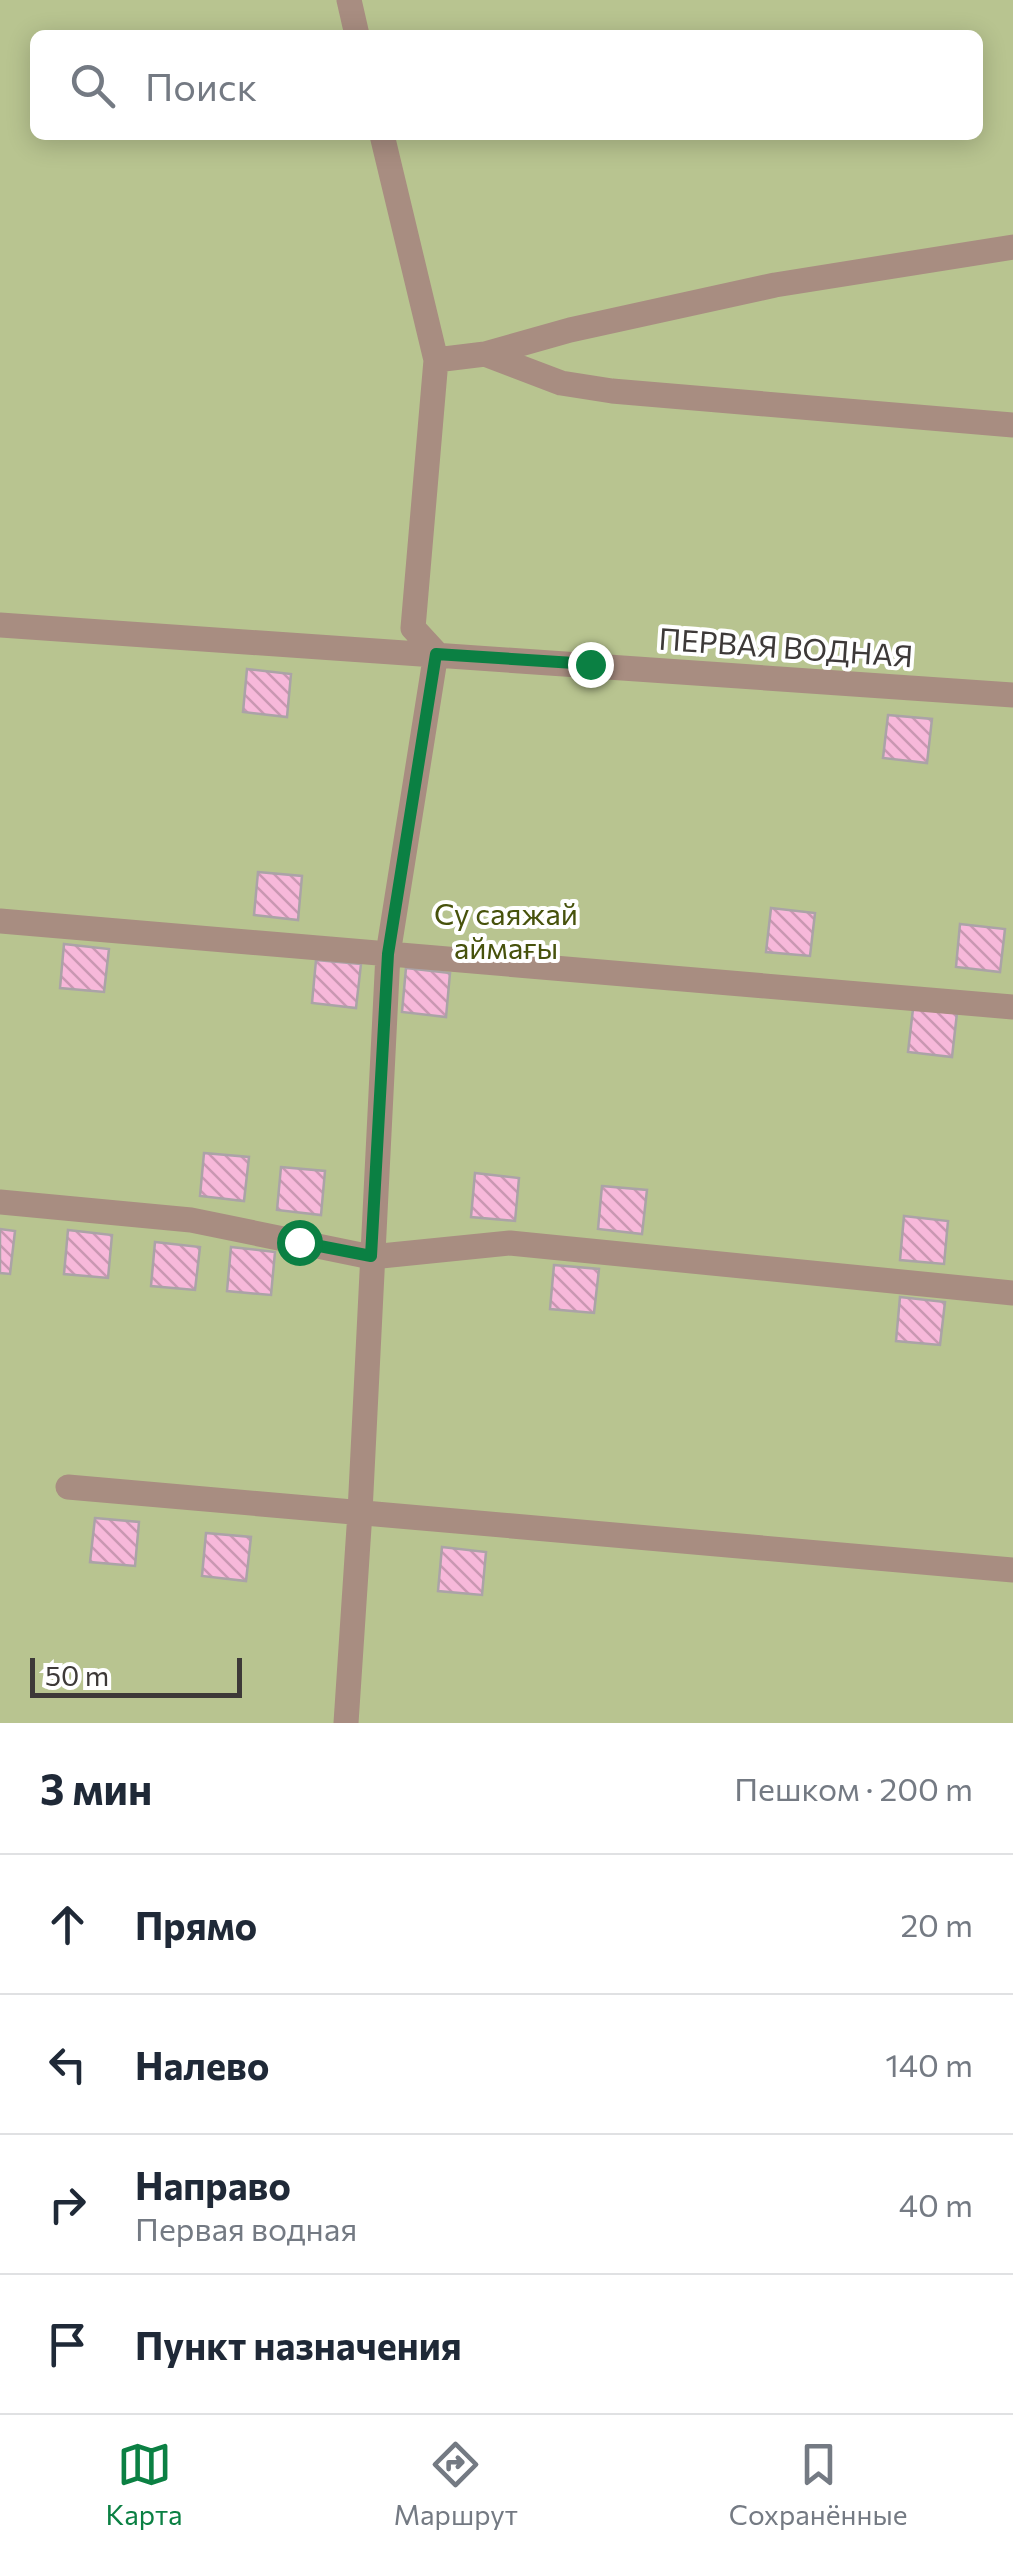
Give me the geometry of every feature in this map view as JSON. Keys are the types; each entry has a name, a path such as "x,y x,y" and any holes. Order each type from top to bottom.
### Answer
{"street":[{"path":"348,0 356,30"},
{"path":"346,1723 388,954 436,654 413,628 436,360 383,140"},
{"path":"436,360 485,354 570,330 774,285 1013,247"},
{"path":"485,354 561,382 612,390 1013,425"},
{"name":"ПЕРВАЯ ВОДНАЯ","path":"0,625 1013,695"},
{"path":"0,921 1013,1006"},
{"path":"0,1202 191,1220 371,1256 510,1243 1013,1293"},
{"path":"68,1487 1013,1570"}],"green space":[{"name":"Су саяжай аймағы","path":"0,0 1013,0 1013,1723 0,1723"}],"building":[{"path":"247,669 291,674 287,717 243,712"},
{"path":"888,715 932,719 927,763 883,758"},
{"path":"258,872 302,876 298,920 254,915"},
{"path":"771,908 815,913 810,956 766,952"},
{"path":"960,924 1005,929 1000,972 956,967"},
{"path":"64,944 109,949 104,992 60,988"},
{"path":"316,960 361,964 356,1008 312,1003"},
{"path":"406,968 450,973 446,1017 402,1012"},
{"path":"913,1009 957,1013 952,1057 908,1052"},
{"path":"204,1153 249,1157 244,1201 200,1196"},
{"path":"281,1167 325,1171 321,1215 277,1210"},
{"path":"475,1173 519,1178 515,1221 471,1217"},
{"path":"602,1186 647,1190 642,1234 598,1229"},
{"path":"904,1216 948,1221 944,1264 900,1260"},
{"path":"0,1229 15,1231 10,1274 0,1273"},
{"path":"68,1230 112,1235 108,1278 64,1274"},
{"path":"155,1242 200,1247 195,1290 151,1286"},
{"path":"231,1247 275,1252 271,1295 227,1291"},
{"path":"554,1265 599,1269 594,1313 550,1309"},
{"path":"900,1297 945,1302 940,1345 896,1341"},
{"path":"95,1518 139,1522 135,1566 90,1562"},
{"path":"206,1533 251,1537 246,1581 202,1576"},
{"path":"442,1547 486,1552 482,1595 438,1591"}],"route":[{"path":"299,1242 371,1256 388,954 436,654 590,664"}]}
